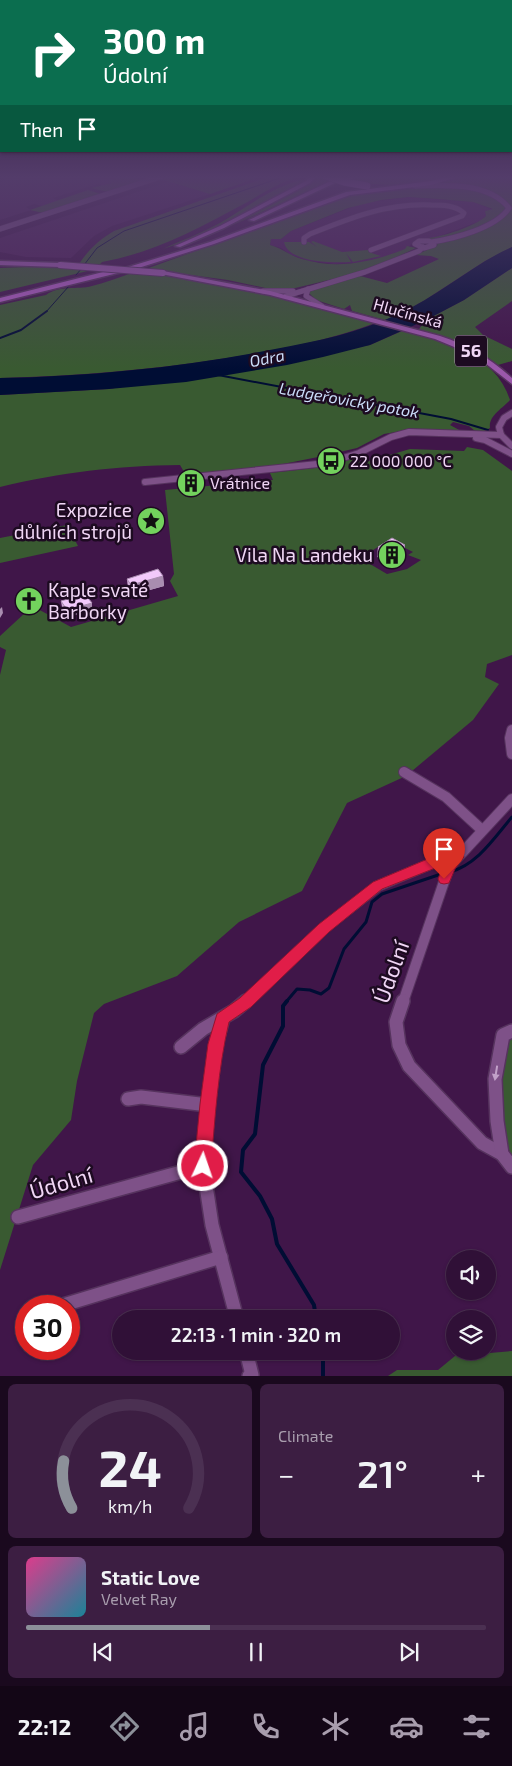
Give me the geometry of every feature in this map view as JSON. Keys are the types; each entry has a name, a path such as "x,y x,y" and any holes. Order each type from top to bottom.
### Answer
{"highway":[{"path":"122,268 193,240"},
{"path":"122,268 202,240"},
{"path":"154,260 211,240"},
{"path":"0,300 154,260 220,240"},
{"path":"94,275 107,270"},
{"path":"0,295 51,286"}],"main road":[{"name":"Hlučínská","path":"0,263 60,265 163,273 286,296 423,334 472,351 492,364 512,382"}],"street":[{"path":"371,250 397,240"},
{"path":"431,242 447,240"},
{"name":"Hlučínská","path":"421,241 431,242 434,244 433,246 423,247 415,243 421,241"},
{"name":"Hlučínská","path":"286,296 382,266 417,252 423,247"},
{"path":"263,291 308,289 306,296 308,299 322,306"},
{"path":"511,413 500,423 501,435 512,446"},
{"path":"145,482 315,465 359,453 391,437 410,432 501,435"},
{"path":"453,434 485,440 512,454"},
{"path":"512,730 510,738 512,754"},
{"path":"404,772 454,802 482,830"},
{"name":"Údolní","path":"502,1154 482,1143 409,1066 399,1044 396,1022 449,867 512,799"},
{"path":"181,1047 203,1029 245,1002 324,928 378,886 435,862 457,857"},
{"path":"222,1018 216,1044 208,1104 203,1166 212,1225 235,1310"},
{"path":"512,1030 503,1035 495,1079 497,1121 502,1154 512,1167"},
{"path":"128,1099 141,1097 208,1104"},
{"name":"Údolní","path":"18,1217 203,1166"},
{"path":"80,1300 221,1257"},
{"path":"248,1360 252,1375 249,1376"}],"shaded area":[{"path":"0,240 90,240 71,258 26,257 0,252"},
{"path":"271,240 417,240 406,249 380,259 362,263 334,264 309,261 270,245"}],"green space":[{"path":"101,240 172,240 138,253 102,262 99,265 79,264"},
{"path":"183,240 187,240 182,242 163,249"},
{"path":"225,240 271,240 270,245 298,258 329,264 367,261 405,249 407,246 416,248 386,262 350,275 291,289 270,289 228,280 146,269"},
{"path":"431,240 512,240 512,247 485,261 425,300 385,320 352,311 350,305 344,309 316,300 309,293 360,276 387,283 439,259 431,256 416,255 438,245"},
{"path":"313,241 342,252 368,250 370,251 368,252 381,256 353,262 346,253 351,262 323,262 302,258 294,254 287,249 284,242 309,242 317,247 311,242"},
{"path":"51,266 96,269 0,292 0,268"},
{"path":"512,268 512,301 475,327 483,335 512,349 512,361 498,365 469,347 419,329 426,320 464,300"},
{"path":"129,274 160,275 254,290 375,323 339,335 302,344 265,352 199,362 114,372 0,378 0,305 46,295 57,290 92,286"},
{"path":"402,331 451,345 480,360 493,371 503,384 510,400 491,420 490,428 484,431 475,431 469,426 453,422 450,425 461,431 413,429 384,434 357,448 318,457 283,464 187,477 180,465 134,467 67,474 0,487 0,395 109,389 370,345"},
{"path":"467,447 483,450 512,471 512,655 487,664 485,677 499,684 473,720 406,776 347,803 302,891 239,922 177,976 104,1004 94,1013 77,1081 71,1120 33,1165 0,1270 0,675 6,650 0,647 0,636 26,612 36,608 71,627 178,596 170,581 174,574 165,490 273,480 270,473 315,468 353,458 362,463 410,449 464,451","holes":["389,540 413,552 408,555 421,560 407,569 387,574 362,557"]},
{"path":"67,525 78,546 0,563 0,538"},
{"path":"510,1037 512,1038 512,1156 506,1139 500,1086 503,1055"},
{"path":"512,1351 512,1376 388,1376 397,1370 438,1370 450,1360 496,1360 496,1352"}],"water":[{"name":"Odra","path":"512,247 512,268 464,300 426,320 370,345 287,365 186,382 109,389 0,395 0,378 103,373 172,366 275,349 353,331 383,321 413,307 484,262"}],"building":[{"path":"392,538 405,545 392,554 378,547"},
{"path":"158,569 163,576 131,585 127,579"},
{"path":"85,594 92,603 67,610 61,601"}],"waterway":[{"path":"84,265 97,248 109,240"},
{"path":"76,275 82,268"},
{"path":"47,311 69,286"},
{"path":"0,338 21,330 47,311"},
{"name":"Ludgeřovický potok","path":"218,375 451,419 488,430"},
{"name":"Ludgeřovický potok","path":"450,872 477,857 512,817"},
{"name":"Ludgeřovický potok","path":"286,1002 297,989 310,990 321,994 329,988 344,949 366,922 372,902 382,894 444,873"},
{"name":"Ludgeřovický potok","path":"287,1001 283,1006 283,1026 263,1065 255,1134 243,1150 241,1172 260,1196 272,1219 277,1244 314,1305 315,1310"},
{"name":"Ludgeřovický potok","path":"323,1360 323,1376"}],"place":[{"name":"22 000 000 °C","path":"331,461"},
{"name":"Vrátnice","path":"191,483"},
{"name":"Expozice důlních strojů","path":"151,521"},
{"name":"Vila Na Landeku","path":"392,555"},
{"name":"Kaple svaté Barborky","path":"29,601"}],"route":[{"path":"203,1166 204,1133 216,1044 222,1018 245,1002 324,928 378,886 435,862 457,857 449,867 444,879"}]}
